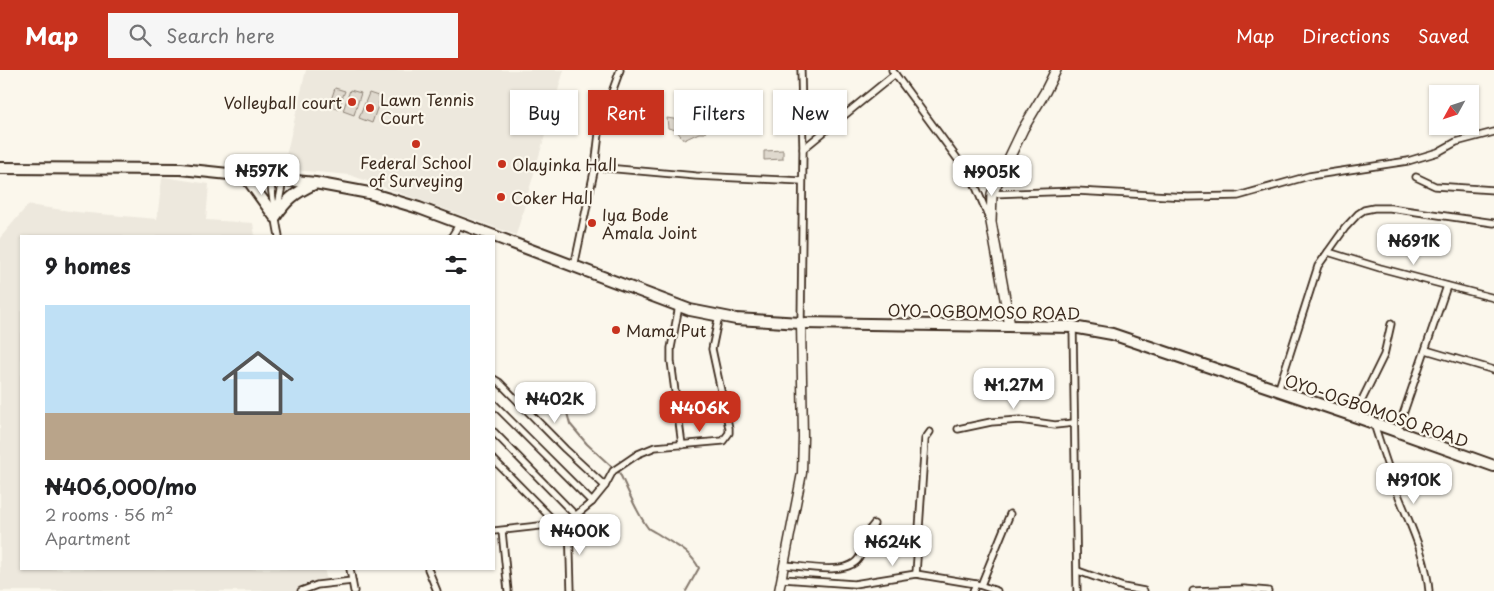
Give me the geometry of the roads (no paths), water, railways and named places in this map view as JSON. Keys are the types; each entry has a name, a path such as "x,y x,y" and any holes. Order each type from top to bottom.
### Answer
{"highway":[{"name":"OYO-OGBOMOSO ROAD","path":"0,168 181,169 315,183 370,193 419,208 491,235"},
{"path":"246,177 275,212 297,192 315,183"},
{"name":"OYO-OGBOMOSO ROAD","path":"495,236 690,310 736,319 801,323 1073,327 1112,334 1161,349 1494,466"}],"main road":[{"path":"1010,326 991,222 992,194 1023,129 1056,70"}],"street":[{"path":"574,267 594,167 600,125 620,70"},
{"path":"779,591 783,579 802,473 803,149 801,70"},
{"path":"803,149 894,72 973,180 991,222"},
{"path":"992,194 1076,191 1188,197 1238,196 1309,176 1408,161 1438,152 1456,142 1494,132"},
{"path":"594,167 696,176 802,181"},
{"path":"1416,177 1435,186 1494,190"},
{"path":"270,179 279,235"},
{"path":"275,212 283,180"},
{"path":"973,180 998,180"},
{"path":"1278,391 1312,278 1318,266 1345,228 1358,214 1364,210 1374,208 1390,208 1494,223"},
{"path":"453,235 460,223"},
{"path":"1328,252 1494,298"},
{"path":"1397,432 1448,286"},
{"path":"679,306 671,348 682,445"},
{"path":"495,530 502,531 569,521 592,502 606,486 613,471 618,466 638,454 655,447 723,440 729,433 729,428 712,349 719,315"},
{"path":"1354,416 1384,355 1391,324"},
{"path":"1073,327 1077,591"},
{"path":"1426,350 1494,370"},
{"path":"495,380 565,449 606,486"},
{"path":"495,405 592,502"},
{"path":"958,429 991,422 1020,420 1055,425 1074,423"},
{"path":"1374,424 1422,554 1427,572 1429,591"},
{"path":"916,574 925,439 930,432"},
{"path":"495,433 576,516"},
{"path":"495,461 557,524"},
{"path":"974,591 979,584 1010,514"},
{"path":"569,521 571,591"},
{"path":"785,565 819,568 850,566 861,555 864,538 874,524"},
{"path":"502,531 508,591"},
{"path":"350,570 354,591"},
{"path":"428,570 438,591"},
{"path":"1078,571 1123,587 1144,591"},
{"path":"783,579 854,584 916,574 979,584 997,591"},
{"path":"301,591 317,585 352,581"},
{"path":"1193,591 1268,591"}],"waterway":[{"path":"560,387 570,424 587,444 613,468"},
{"path":"617,471 648,528 681,548 695,561 699,568 686,591"}],"place":[{"name":"Volleyball court","path":"352,102"},
{"name":"Lawn Tennis Court","path":"370,108"},
{"name":"Federal School of Surveying","path":"416,144"},
{"name":"Olayinka Hall","path":"502,164"},
{"name":"Coker Hall","path":"501,197"},
{"name":"Iya Bode Amala Joint","path":"592,223"},
{"name":"Mama Put","path":"616,330"}]}
